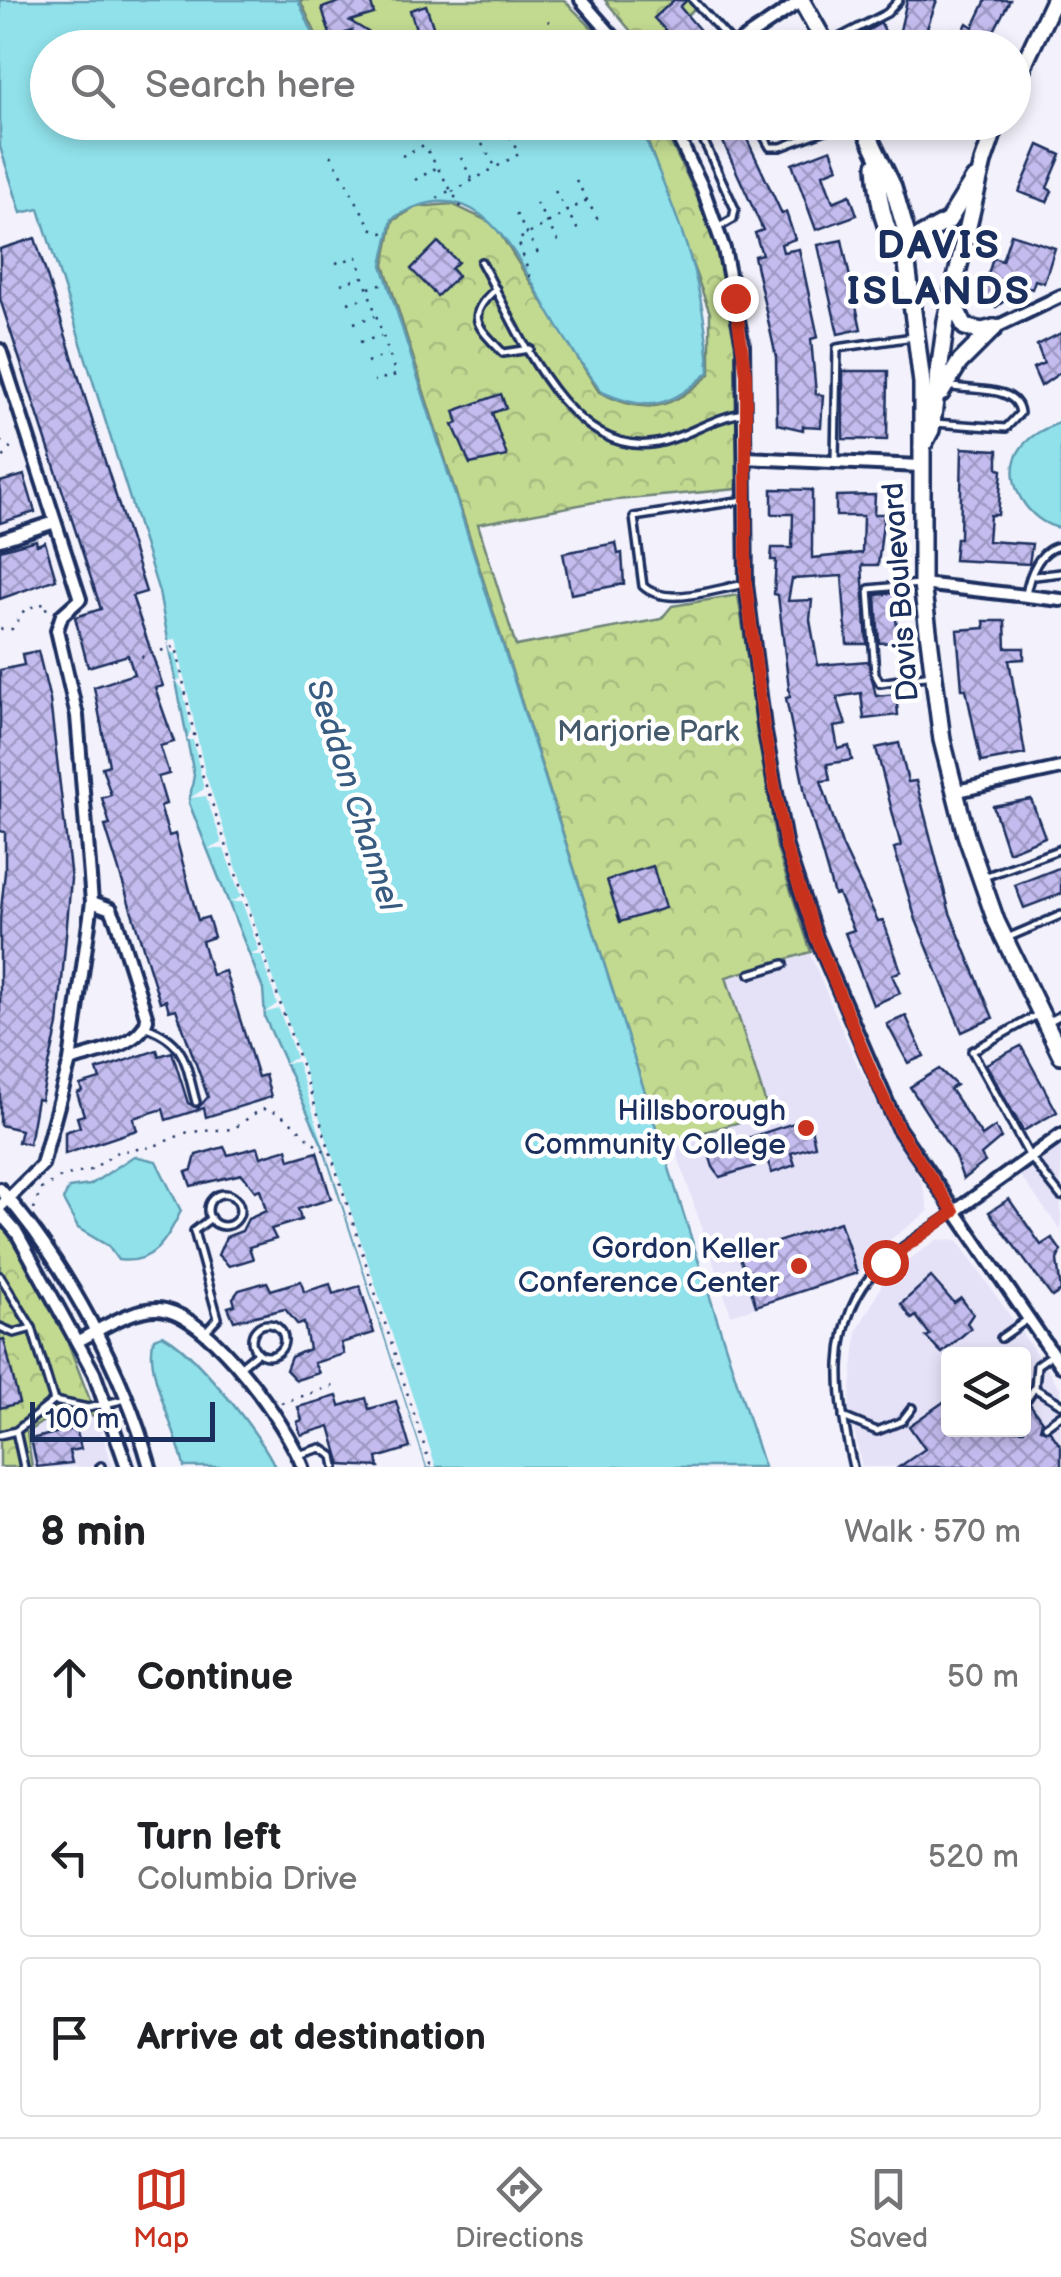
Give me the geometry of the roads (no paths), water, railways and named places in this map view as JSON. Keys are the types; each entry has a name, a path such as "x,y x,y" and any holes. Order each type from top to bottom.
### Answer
{"street":[{"path":"581,0 608,30"},
{"path":"757,30 802,0 818,30"},
{"path":"1031,49 1054,0"},
{"path":"678,140 717,228 744,345 746,584 764,727 786,848 816,937 898,1128 1061,1366"},
{"path":"869,140 893,187 909,242 907,264 920,339 935,389"},
{"path":"746,458 834,462 920,458 952,297 991,140"},
{"path":"876,158 878,190 894,249 907,264"},
{"path":"909,242 948,221 983,162"},
{"path":"952,297 956,315 965,327 982,331 1061,296"},
{"path":"935,389 994,328"},
{"path":"0,350 80,599 62,615 57,630 77,716 92,902 70,1062 42,1164 4,1207"},
{"name":"Davis Boulevard","path":"920,458 922,584 931,676 953,792 1004,940 1061,1055"},
{"path":"0,540 55,522"},
{"path":"922,584 1061,600"},
{"path":"953,792 1061,768"},
{"path":"70,1062 130,1040 146,1027 116,920 111,909 92,902"},
{"path":"954,1212 1061,1134"},
{"path":"0,1188 16,1233 78,1341 127,1467"},
{"path":"4,1207 30,1224 94,1332 126,1398 150,1467"},
{"path":"78,1341 145,1310 182,1318 239,1368 268,1407 303,1467"}],"lane":[{"path":"694,0 719,30"},
{"path":"855,30 887,12 899,0"},
{"path":"704,140 735,209 733,219 717,228"},
{"path":"766,140 770,146 781,148 801,140"},
{"path":"481,262 556,396 580,422 604,435 654,444 722,416 747,412"},
{"path":"496,289 479,303 476,316 480,328 503,354 530,349"},
{"path":"834,462 837,348 920,339"},
{"path":"927,422 1006,428 1020,413 1009,394 935,389"},
{"path":"744,500 634,518 644,586 649,591 670,596 746,584"},
{"path":"1025,598 1044,551 1061,546"},
{"path":"1032,577 1061,572"},
{"path":"922,584 869,589 875,674 880,683 931,676"},
{"path":"981,878 1061,849"},
{"path":"1004,940 1061,915"},
{"path":"750,974 784,964"},
{"path":"1061,1015 1048,1024 972,1051 1030,1157 1061,1196"},
{"path":"146,1027 170,1036 178,1045 196,1102"},
{"path":"226,1195 238,1203 240,1214 230,1225 219,1225 210,1218 209,1208 217,1196 226,1195"},
{"path":"853,1467 838,1385 843,1344 862,1292 877,1269 954,1212"},
{"path":"202,1334 218,1318 194,1231 210,1218"},
{"path":"0,1276 32,1328 54,1401"},
{"path":"1000,1338 1028,1319"},
{"path":"266,1324 280,1330 281,1350 272,1355 258,1352 252,1343 257,1329 266,1324"},
{"path":"0,1327 14,1333 32,1328"},
{"path":"239,1368 258,1352"},
{"path":"1031,1394 1037,1365 1053,1354"},
{"path":"1035,1387 1061,1404"},
{"path":"0,1435 16,1431 54,1401 105,1406 126,1398"},
{"path":"841,1416 877,1432 902,1421 912,1408"},
{"path":"1046,1426 1061,1415"},
{"path":"16,1431 24,1467"},
{"path":"298,1454 312,1448 328,1451 335,1467"}],"water":[{"name":"Seddon Channel","path":"0,0 298,0 311,30 30,30 30,140 646,140 686,244 707,338 709,372 671,399 634,403 602,392 504,238 468,207 447,202 421,205 392,219 382,265 764,1467 427,1467 324,1149 265,1018 263,989 189,803 194,775 159,592 39,209 21,213 0,147"},
{"path":"1061,422 1061,528 1049,525 1028,509 1013,473 1025,443"},
{"path":"134,1156 156,1161 181,1211 164,1241 150,1254 141,1259 118,1260 108,1246 78,1228 63,1200 69,1188 90,1185"},
{"path":"162,1335 190,1356 225,1394 275,1467 184,1467 153,1367 154,1338"}],"place":[{"name":"Hillsborough Community College","path":"806,1128"},
{"name":"Gordon Keller Conference Center","path":"799,1266"}],"district":[{"name":"DAVIS ISLANDS","path":"939,269"}],"park label":[{"name":"Marjorie Park","path":"648,732"}]}
